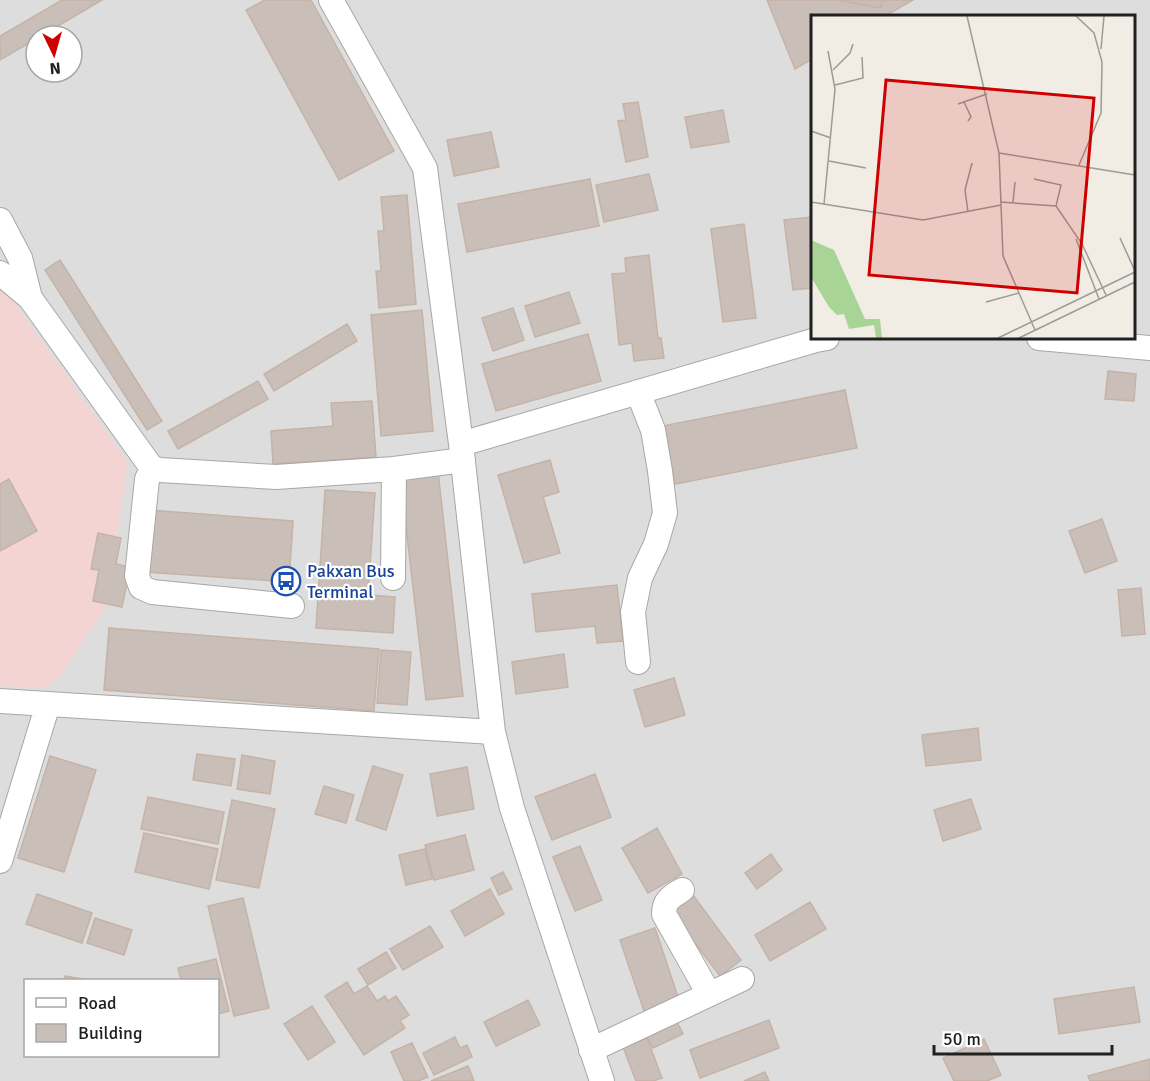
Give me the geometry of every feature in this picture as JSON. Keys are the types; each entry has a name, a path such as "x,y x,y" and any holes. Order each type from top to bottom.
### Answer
{"street":[{"path":"332,0 425,168 462,452 493,732 512,808 602,1081"},
{"path":"0,220 20,258 30,298"},
{"path":"0,273 30,298 148,464 160,470 276,477 394,469 462,452 638,392 816,339"},
{"path":"1050,339 1150,348"},
{"path":"638,392 653,430 664,513 656,544 640,578 633,612 639,662"},
{"path":"153,468 147,479 137,576 141,587 152,592 292,606"},
{"path":"393,578 394,469"},
{"path":"0,701 493,732"},
{"path":"0,861 48,704"},
{"path":"682,890 668,899 664,907 664,914 709,994"},
{"path":"591,1050 742,979"}],"shaded area":[{"path":"0,0 1150,0 1150,1081 0,1081"},
{"path":"0,282 128,463 105,608 59,677 46,688 0,686"}],"building":[{"path":"62,0 102,0 61,24 24,24 24,46 0,60 0,36"},
{"path":"265,0 311,0 394,151 339,180 246,10"},
{"path":"767,0 837,0 881,8 882,0 913,0 887,15 811,15 811,60 795,69"},
{"path":"837,0 882,0 881,8"},
{"path":"638,102 648,157 626,162 618,121 626,120 623,104"},
{"path":"723,110 729,142 691,148 685,117"},
{"path":"491,132 499,167 454,176 447,140"},
{"path":"649,174 658,210 604,222 596,185"},
{"path":"590,179 599,226 467,252 458,204"},
{"path":"407,195 416,304 379,308 376,271 381,271 378,231 384,231 381,197"},
{"path":"811,217 811,288 793,290 784,220"},
{"path":"744,224 756,318 723,322 711,229"},
{"path":"649,255 658,338 661,338 664,358 634,361 632,343 619,345 612,274 626,273 625,258"},
{"path":"60,260 162,421 147,430 45,270"},
{"path":"569,292 580,323 535,337 525,306"},
{"path":"513,308 524,340 493,351 482,318"},
{"path":"422,310 433,431 381,436 371,315"},
{"path":"347,324 357,341 274,391 264,374"},
{"path":"588,334 601,381 496,411 482,364"},
{"path":"1108,371 1136,374 1134,401 1105,399"},
{"path":"258,381 268,399 178,449 168,431"},
{"path":"845,390 857,448 675,484 663,426"},
{"path":"372,401 376,457 273,464 271,431 333,426 331,403"},
{"path":"550,460 559,492 543,497 560,553 524,563 498,475"},
{"path":"438,471 463,696 426,700 400,475"},
{"path":"9,479 37,531 0,551 0,484"},
{"path":"325,490 375,493 368,595 395,597 393,633 316,628"},
{"path":"150,510 293,521 289,582 146,572"},
{"path":"1102,519 1117,561 1085,573 1069,531"},
{"path":"98,533 121,538 116,564 126,566 125,573 129,573 122,607 93,601 99,570 91,569"},
{"path":"617,585 623,641 597,643 595,626 536,632 532,594"},
{"path":"1141,588 1145,634 1122,636 1118,590"},
{"path":"109,628 379,649 374,711 104,690"},
{"path":"381,650 411,652 407,705 377,703"},
{"path":"564,654 568,687 516,694 512,662"},
{"path":"674,678 685,715 645,727 634,690"},
{"path":"978,728 981,760 926,766 922,735"},
{"path":"197,754 235,759 231,786 193,780"},
{"path":"242,755 275,761 270,794 237,789"},
{"path":"50,756 96,770 64,872 18,858"},
{"path":"373,766 403,775 386,830 356,820"},
{"path":"467,767 474,809 437,816 430,774"},
{"path":"595,774 611,817 552,840 535,797"},
{"path":"324,786 354,795 346,823 315,814"},
{"path":"148,797 224,812 218,844 141,829"},
{"path":"971,799 981,829 943,841 934,810"},
{"path":"232,800 275,809 259,888 216,880"},
{"path":"657,828 682,874 648,893 622,848"},
{"path":"144,833 218,849 209,889 135,872"},
{"path":"465,835 474,870 434,880 425,845"},
{"path":"580,846 602,900 575,911 553,857"},
{"path":"425,849 432,879 406,885 399,855"},
{"path":"771,854 782,870 757,889 745,873"},
{"path":"503,872 512,889 499,895 491,878"},
{"path":"490,889 504,914 465,936 451,911"},
{"path":"690,891 741,960 720,976 668,908"},
{"path":"37,894 92,913 82,943 26,924"},
{"path":"243,898 269,1008 234,1016 208,906"},
{"path":"810,902 826,929 770,961 755,935"},
{"path":"95,918 132,930 124,955 87,943"},
{"path":"430,926 443,947 403,970 390,949"},
{"path":"655,928 679,1000 644,1011 620,940"},
{"path":"386,952 396,968 368,985 358,969"},
{"path":"216,959 229,1011 219,1014 219,979 181,979 178,968"},
{"path":"65,976 82,979 64,979"},
{"path":"347,982 354,994 367,986 377,1001 385,996 388,1001 396,996 409,1015 400,1021 405,1028 364,1055 325,996"},
{"path":"1134,987 1140,1022 1059,1034 1054,999"},
{"path":"528,1000 540,1025 496,1046 484,1022"},
{"path":"312,1006 335,1042 308,1060 284,1024"},
{"path":"676,1020 683,1034 653,1048 646,1035"},
{"path":"769,1020 779,1048 700,1078 690,1050"},
{"path":"455,1037 460,1048 467,1045 472,1057 434,1075 423,1053"},
{"path":"647,1038 662,1078 653,1081 636,1081 623,1047"},
{"path":"984,1039 1001,1075 987,1081 954,1081 943,1058"},
{"path":"412,1043 428,1077 418,1081 404,1081 391,1052"},
{"path":"1150,1059 1150,1081 1090,1081 1088,1076"},
{"path":"468,1066 474,1081 431,1081"},
{"path":"765,1072 769,1081 744,1081"}],"place":[{"name":"Pakxan Bus Terminal","path":"286,581"}]}
